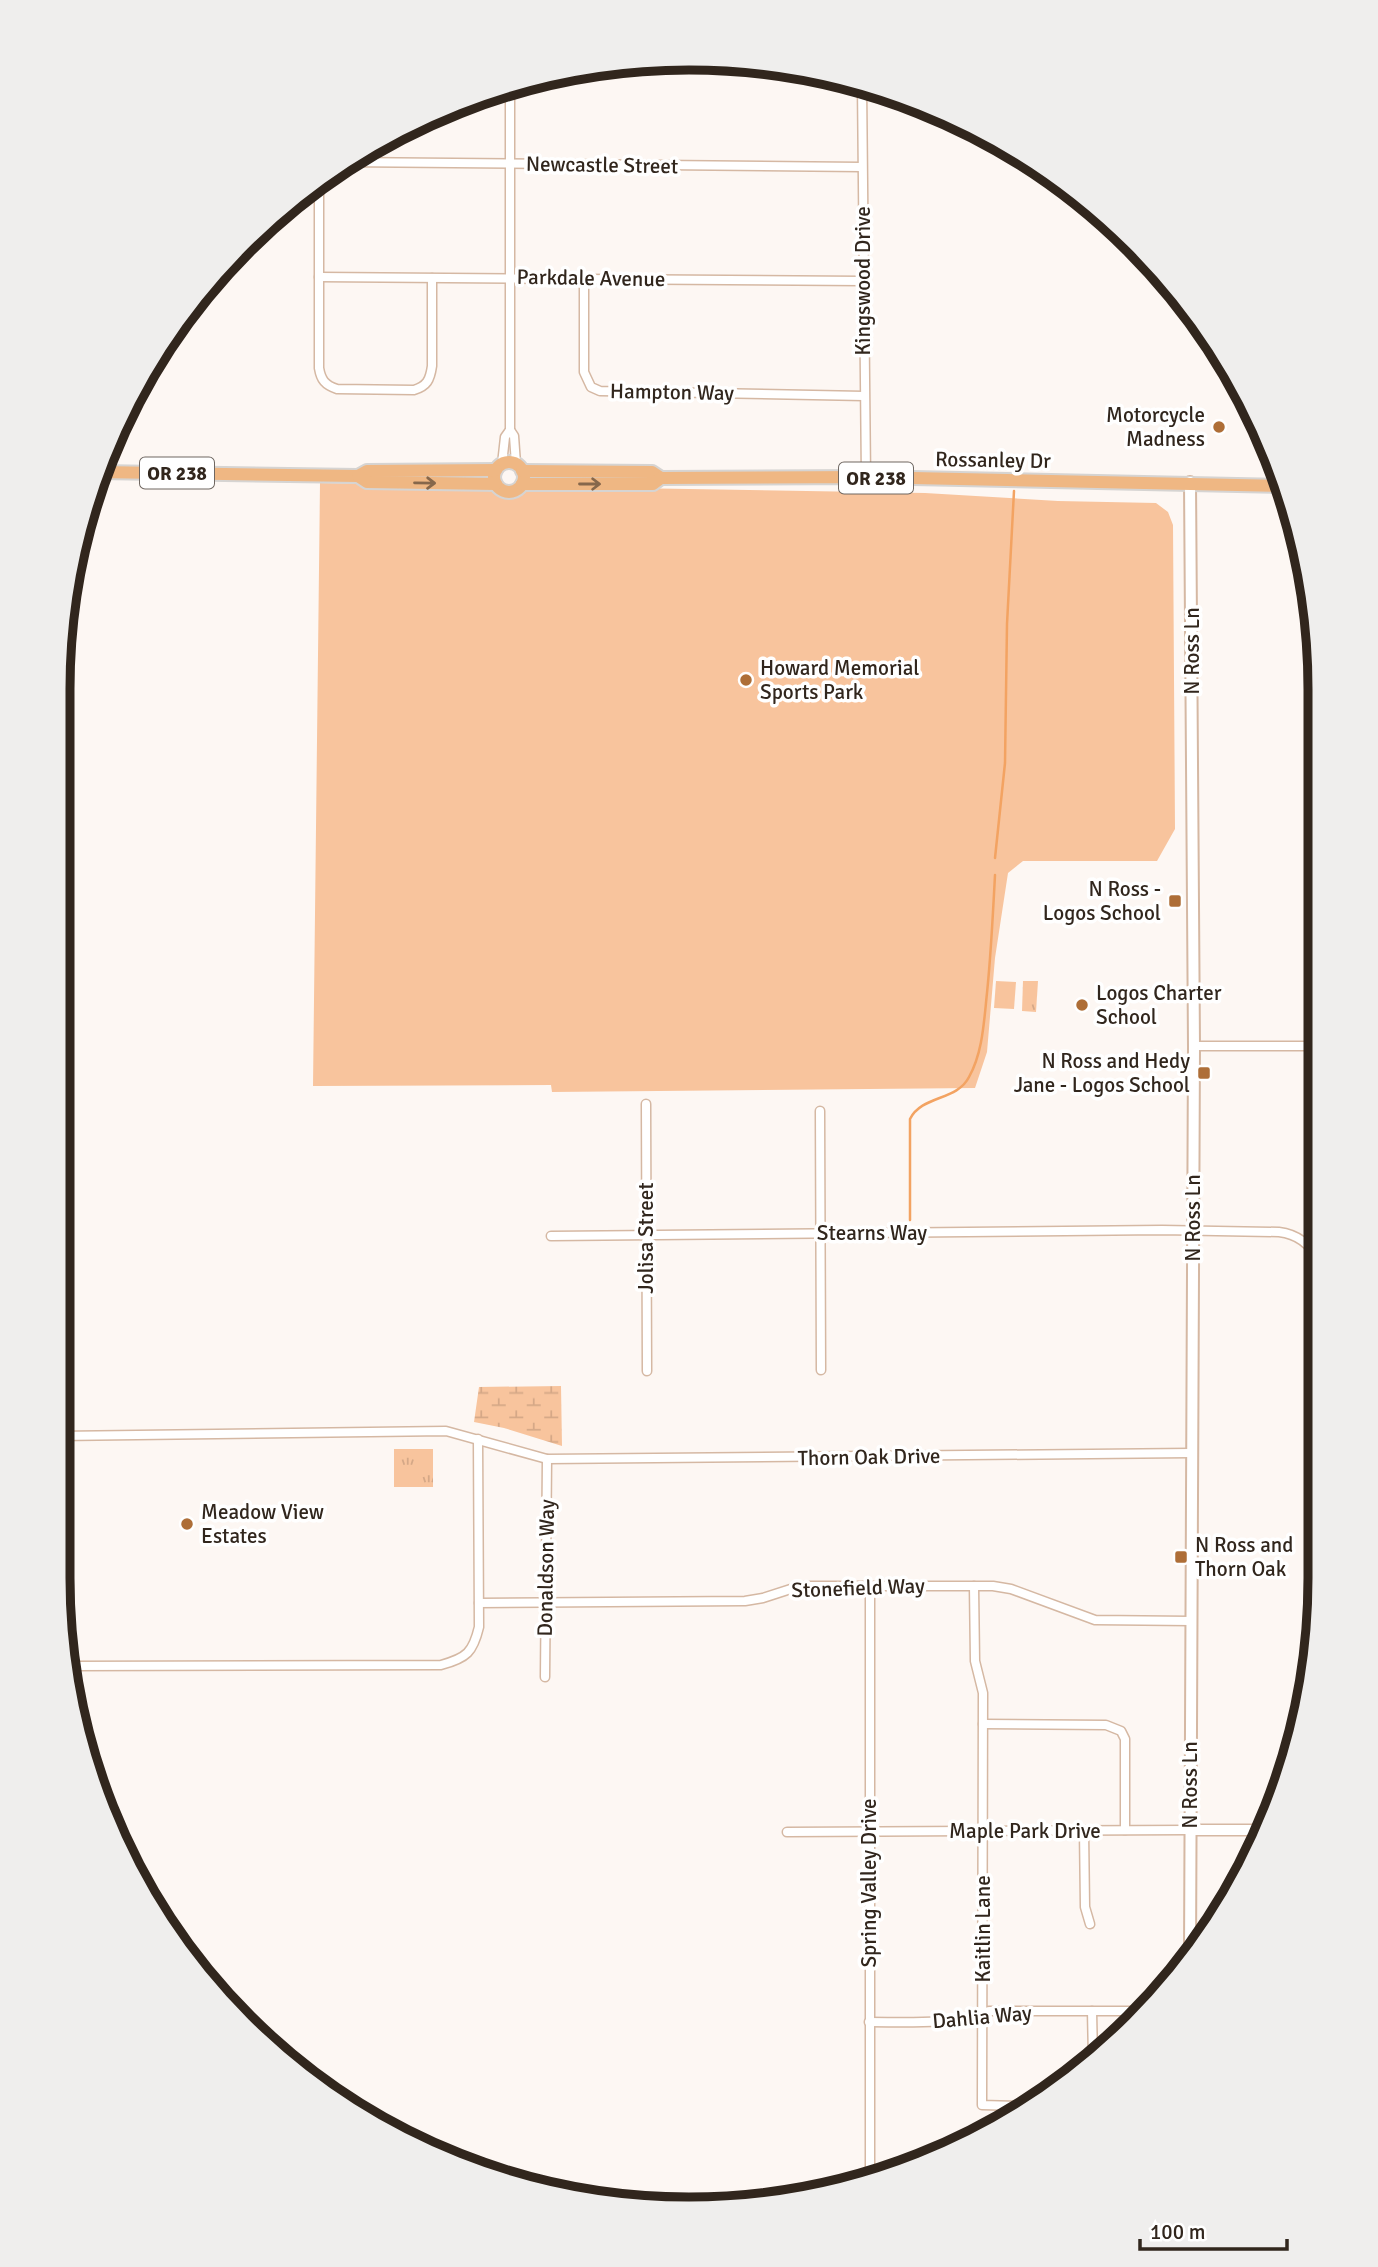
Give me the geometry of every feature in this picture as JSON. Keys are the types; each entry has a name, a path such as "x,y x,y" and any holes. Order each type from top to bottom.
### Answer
{"main road":[{"name":"OR 238","path":"110,472 358,476 367,471 509,473"},
{"name":"Rossanley Dr","path":"509,473 653,484 661,478 866,477 1273,486"},
{"name":"N Ross Ln","path":"1190,482 1194,1046 1190,1941"}],"street":[{"name":"Kingswood Drive","path":"862,95 866,477"},
{"path":"509,473 514,436 510,430 510,97"},
{"name":"Newcastle Street","path":"365,162 862,167"},
{"path":"319,193 318,368 320,377 327,385 337,389 414,390 424,387 430,378 432,278"},
{"name":"Parkdale Avenue","path":"319,277 863,281"},
{"name":"Hampton Way","path":"584,278 584,372 591,387 600,391 864,396"},
{"path":"509,473 505,437 510,430"},
{"path":"1194,1046 1308,1046"},
{"name":"Jolisa Street","path":"646,1104 647,1371"},
{"path":"820,1111 821,1370"},
{"name":"Stearns Way","path":"551,1236 1193,1230 1287,1233 1308,1246"},
{"name":"Thorn Oak Drive","path":"70,1436 446,1431 547,1459 1191,1453"},
{"path":"76,1666 441,1665 457,1661 469,1653 479,1627 478,1438"},
{"name":"Donaldson Way","path":"545,1677 547,1459"},
{"name":"Stonefield Way","path":"479,1602 745,1601 800,1586 974,1586 1011,1588 1095,1620 1191,1621"},
{"name":"Spring Valley Drive","path":"870,1586 870,2170"},
{"name":"Kaitlin Lane","path":"974,1586 975,1661 983,1693 982,2105 1012,2106"},
{"path":"983,1724 1106,1725 1121,1731 1125,1739 1125,1830"},
{"path":"1084,1830 1085,1907 1090,1924"},
{"name":"Maple Park Drive","path":"787,1832 1254,1830"},
{"name":"Dahlia Way","path":"869,2022 945,2022 970,2018 989,2011 1132,2011"},
{"path":"1092,2011 1093,2047"}],"green space":[{"name":"Howard Memorial Sports Park","path":"320,483 925,493 1058,501 1156,503 1168,512 1173,525 1175,829 1157,861 1023,861 1008,873 995,958 987,1052 975,1088 552,1092 551,1085 313,1086"},
{"path":"996,981 1016,982 1014,1009 994,1008"},
{"path":"1023,981 1038,981 1036,1012 1022,1011"},
{"path":"561,1386 562,1446 504,1428 474,1422 479,1387"},
{"path":"394,1449 433,1449 433,1487 394,1487"}],"waterway":[{"path":"995,858 1005,763 1007,624 1014,491"},
{"path":"910,1220 910,1119 915,1111 964,1085 974,1067 980,1047 995,875"}],"place":[{"name":"Motorcycle Madness","path":"1219,427"},
{"name":"Howard Memorial Sports Park","path":"746,680"},
{"name":"N Ross - Logos School","path":"1175,901"},
{"name":"Logos Charter School","path":"1082,1005"},
{"name":"N Ross and Hedy Jane - Logos School","path":"1204,1073"},
{"name":"Meadow View Estates","path":"187,1524"},
{"name":"N Ross and Thorn Oak","path":"1181,1557"}]}
